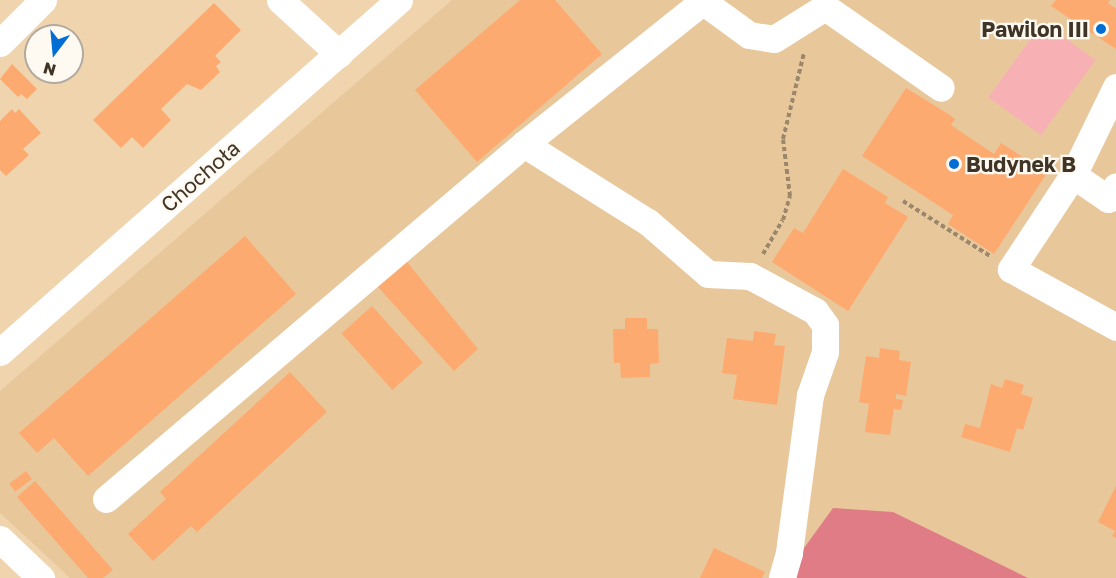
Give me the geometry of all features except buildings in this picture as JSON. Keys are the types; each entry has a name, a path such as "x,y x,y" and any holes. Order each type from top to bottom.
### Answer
{"street":[{"path":"0,43 43,0"},
{"path":"280,0 339,54"},
{"name":"Chochoła","path":"0,352 399,0"},
{"path":"106,499 524,144 702,1 749,35 774,39 829,3 941,88"},
{"path":"1116,87 1073,175 1011,269 1116,327"},
{"path":"524,144 648,222 708,274 750,276 815,311 825,325 825,352 810,395 789,554 782,578"},
{"path":"1073,175 1113,196"},
{"path":"0,539 42,578"}],"path":[{"path":"750,276 783,220 790,196 783,140 804,59 802,21"},
{"path":"903,201 1011,269"}],"shaded area":[{"path":"452,0 1116,0 1116,578 70,578 0,513 0,391"},
{"path":"1043,22 1096,60 1041,135 988,97"},
{"path":"833,508 893,512 1028,578 793,578 799,555"}],"place":[{"name":"Pawilon III","path":"1101,29"},
{"name":"Budynek B","path":"954,164"}]}
